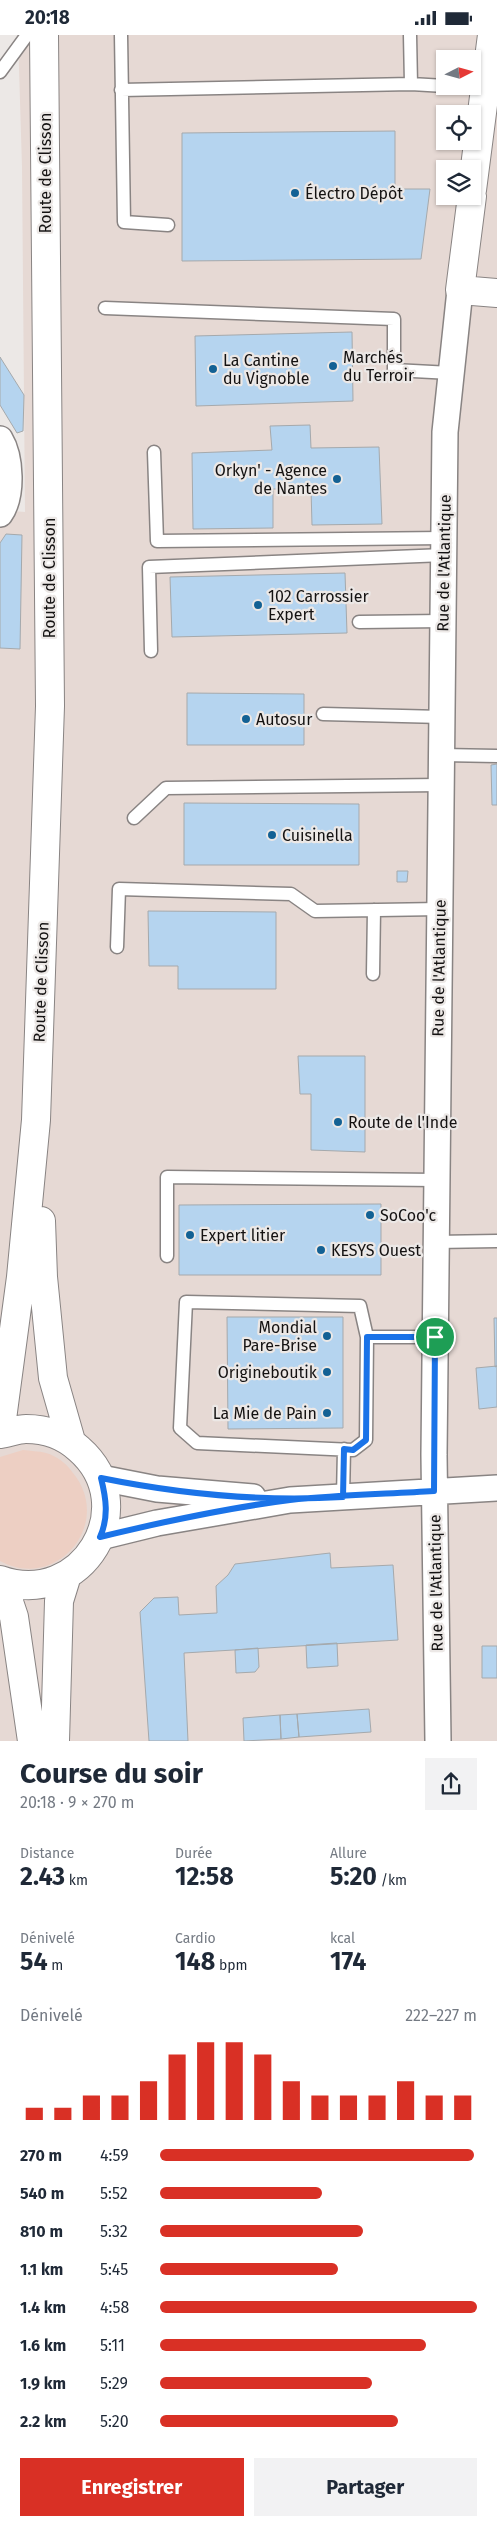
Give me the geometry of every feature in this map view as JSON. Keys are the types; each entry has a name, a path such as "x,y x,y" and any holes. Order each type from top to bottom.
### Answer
{"main road":[{"name":"Route de Clisson","path":"0,1434 21,1277 36,1120 50,706 44,35"},
{"path":"476,160 492,35"},
{"name":"Rue de l'Atlantique","path":"460,290 471,205"},
{"path":"460,290 497,293"},
{"name":"Route de Clisson","path":"36,1120 43,1277 53,1378 71,1441"},
{"path":"0,1434 25,1429 49,1432 71,1441 89,1457 101,1478 106,1501 104,1527 94,1551 76,1570 54,1582 28,1586 1,1581"},
{"path":"55,1741 59,1601 66,1575"},
{"path":"1,1581 14,1617 32,1741"}],"street":[{"name":"Rue de l'Atlantique","path":"438,1741 434,1491 445,432 460,290"},
{"path":"0,439 6,449 10,481 0,514"},
{"path":"101,1478 157,1489 290,1500"},
{"path":"100,1537 157,1523 290,1500 497,1488"}],"lane":[{"path":"0,72 27,35"},
{"path":"120,35 124,223 168,225"},
{"path":"410,35 411,85"},
{"path":"120,90 436,86"},
{"path":"481,87 486,87"},
{"path":"104,308 394,319 394,370 451,373"},
{"path":"154,451 157,541 444,546"},
{"path":"151,651 149,567 444,546"},
{"path":"359,622 443,621"},
{"path":"323,714 442,717"},
{"path":"442,755 497,756"},
{"path":"134,818 166,788 441,785"},
{"path":"117,947 119,889 291,894 315,911 440,909"},
{"path":"373,974 374,910"},
{"path":"167,1256 167,1177 436,1180"},
{"path":"436,1242 497,1241"},
{"path":"186,1302 360,1306 367,1337 366,1440 353,1450 197,1443 180,1429 186,1302"},
{"path":"367,1337 435,1337"},
{"path":"343,1497 344,1449"}],"shaded area":[{"path":"18,35 497,35 497,1741 0,1741 0,510 25,512 22,167"},
{"path":"23,1450 37,1451 54,1456 73,1473 84,1492 87,1512 83,1531 73,1547 59,1560 41,1567 21,1568 0,1561 0,1457"}],"building":[{"path":"395,131 395,189 430,189 421,259 182,261 182,133"},
{"path":"352,332 353,401 196,406 195,336"},
{"path":"0,357 24,395 23,431 17,433 0,405"},
{"path":"310,425 311,448 379,447 382,524 312,525 311,489 273,489 273,528 193,529 192,453 272,450 270,426"},
{"path":"6,534 22,535 20,649 0,648 0,543"},
{"name":"102 Carrossier Expert","path":"345,573 347,633 172,637 170,577"},
{"name":"Autosur","path":"187,693 304,694 304,745 187,745"},
{"path":"497,764 497,805 492,805 491,765"},
{"name":"Cuisinella","path":"184,803 359,804 359,865 184,865"},
{"path":"397,871 408,871 407,882 397,882"},
{"path":"148,911 276,912 276,989 178,989 178,966 149,966"},
{"name":"Route de l'Inde","path":"298,1056 365,1056 365,1152 311,1150 311,1094 300,1094"},
{"path":"381,1204 381,1275 179,1275 179,1205"},
{"path":"227,1317 343,1317 343,1428 228,1429"},
{"path":"494,1318 497,1318 497,1366 495,1367"},
{"path":"497,1366 497,1407 479,1409 476,1368"},
{"path":"330,1553 331,1568 393,1565 398,1640 184,1653 188,1741 149,1741 140,1612 154,1598 178,1597 179,1615 217,1613 216,1586 228,1575 235,1564"},
{"path":"337,1643 338,1666 307,1668 306,1645"},
{"path":"482,1646 497,1646 497,1678 482,1678"},
{"path":"258,1648 259,1667 255,1672 236,1673 235,1650"},
{"path":"369,1709 371,1732 299,1737 297,1714"},
{"path":"297,1714 299,1737 281,1739 280,1715"},
{"path":"280,1715 281,1739 244,1741 243,1718"}],"place":[{"name":"Électro Dépôt","path":"295,193"},
{"name":"Marchés du Terroir","path":"333,366"},
{"name":"La Cantine du Vignoble","path":"213,369"},
{"name":"Orkyn' - Agence de Nantes","path":"337,479"},
{"name":"102 Carrossier Expert","path":"258,605"},
{"name":"Autosur","path":"246,719"},
{"name":"Cuisinella","path":"272,835"},
{"name":"Route de l'Inde","path":"338,1122"},
{"name":"SoCoo'c","path":"370,1215"},
{"name":"Expert litier","path":"190,1235"},
{"name":"KESYS Ouest","path":"321,1250"},
{"name":"Mondial Pare-Brise","path":"327,1336"},
{"name":"Origineboutik","path":"327,1372"},
{"name":"La Mie de Pain","path":"327,1413"}],"route":[{"path":"435,1337 367,1337 366,1440 353,1450 344,1449 343,1497 290,1500 157,1489 101,1478 106,1501 104,1527 100,1537 157,1523 290,1500 366,1496 434,1491 435,1337"}]}
